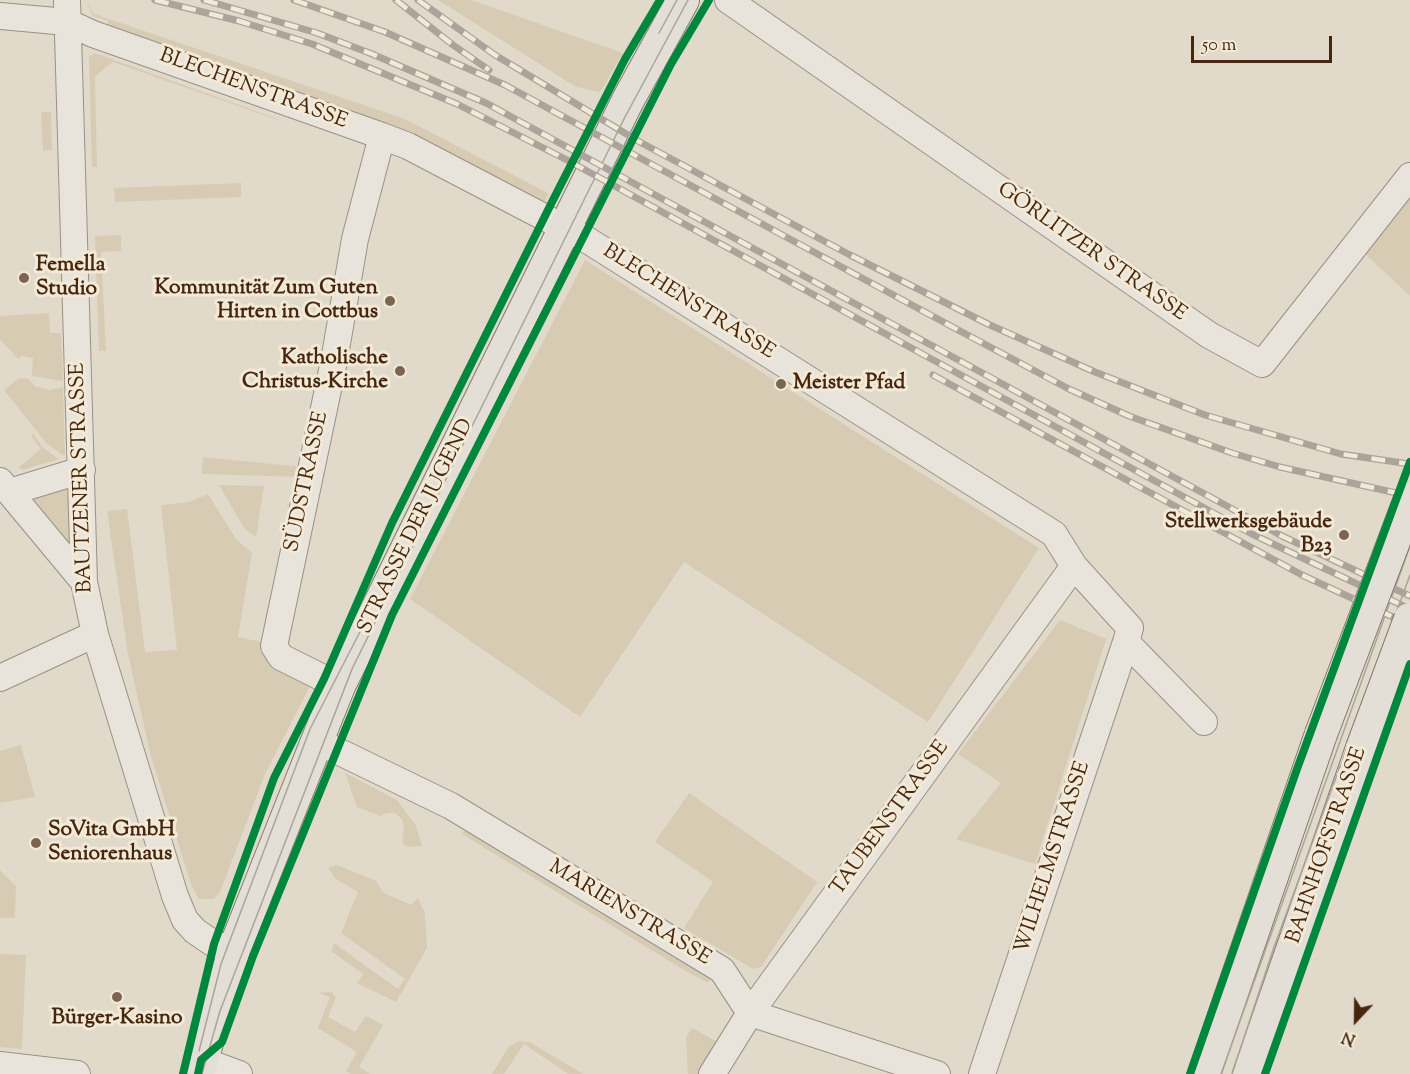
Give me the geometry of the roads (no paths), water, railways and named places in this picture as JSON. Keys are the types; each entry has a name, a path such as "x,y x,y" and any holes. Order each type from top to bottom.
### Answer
{"main road":[{"name":"STRASSE DER JUGEND","path":"200,1067 234,950 328,745 339,686 564,227 628,100 683,0"},
{"name":"BAHNHOFSTRASSE","path":"1204,1074 1322,734 1410,499"},
{"name":"BAHNHOFSTRASSE","path":"1250,1074 1362,748 1410,619"}],"street":[{"name":"GÖRLITZER STRASSE","path":"728,0 1209,334 1262,364 1410,176"},
{"name":"BLECHENSTRASSE","path":"0,16 67,11 93,34 408,146 564,227 1054,534 1074,566 1130,628 1126,642"},
{"name":"BAUTZENER STRASSE","path":"67,11 84,582 95,634 175,896 185,920 195,932 214,944 234,950"},
{"name":"SÜDSTRASSE","path":"339,686 281,657 274,646 334,361 355,239 382,136"},
{"path":"82,470 5,486 84,582"},
{"name":"TAUBENSTRASSE","path":"712,1074 750,1013 1074,566"},
{"path":"0,678 95,634"},
{"path":"1126,642 1204,722"},
{"name":"WILHELMSTRASSE","path":"982,1074 1126,642"},
{"name":"MARIENSTRASSE","path":"328,745 451,806 722,970 750,1013"},
{"path":"750,1013 937,1074"},
{"path":"0,1065 76,1074"},
{"path":"200,1067 239,1074"}],"tram line":[{"path":"659,33 677,0"},
{"path":"202,1074 220,1011 352,669 625,117 688,0"},
{"path":"1221,1074 1410,546"},
{"path":"1232,1074 1273,950 1410,575"},
{"path":"199,1051 221,964 310,729 364,624"}],"railway":[{"path":"155,0 239,21 312,44 457,104 567,160 1252,534 1410,609"},
{"path":"204,0 317,33 486,103 1282,536 1410,596"},
{"path":"294,0 385,32 505,85 1069,389 1129,416 1232,453 1280,467 1410,496"},
{"path":"396,0 489,70"},
{"path":"418,0 495,55 638,141 850,255 990,325 1095,372 1205,415 1341,454 1410,464"},
{"path":"933,375 1302,575 1410,625"}],"place":[{"name":"Femella Studio","path":"24,278"},
{"name":"Kommunität Zum Guten Hirten in Cottbus","path":"390,301"},
{"name":"Katholische Christus-Kirche","path":"400,371"},
{"name":"Meister Pfad","path":"781,384"},
{"name":"Stellwerksgebäude B23","path":"1344,535"},
{"name":"SoVita GmbH Seniorenhaus","path":"36,843"},
{"name":"Bürger-Kasino","path":"117,997"}]}
